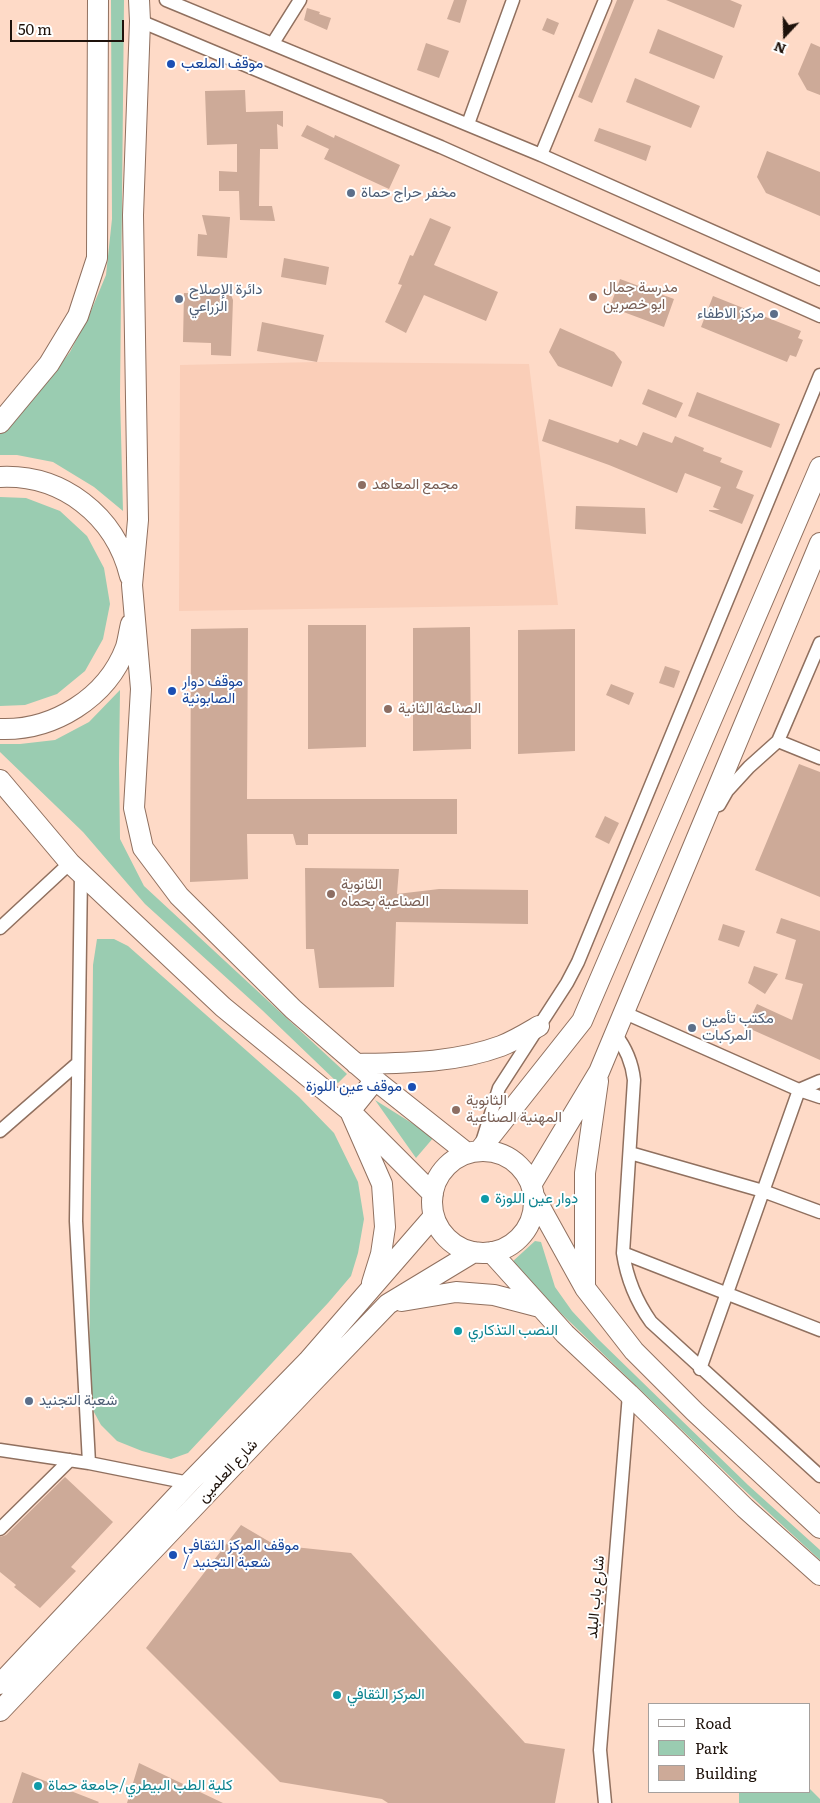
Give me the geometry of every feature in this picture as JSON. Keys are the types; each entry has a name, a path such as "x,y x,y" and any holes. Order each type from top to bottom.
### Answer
{"main road":[{"path":"0,423 49,364 78,316 97,258 98,0"},
{"path":"0,729 33,726 63,716 90,698 111,675 125,647 133,616 132,585 138,520 132,215 140,21 138,0"},
{"path":"473,1152 582,1021 820,467"},
{"path":"0,477 13,476 38,480 61,488 83,501 101,518 116,538 126,561 132,585 141,689 134,808 143,848 179,896 293,1010 374,1080 473,1152"},
{"path":"820,543 600,1072 533,1190 534,1212 528,1226 519,1238 506,1247 483,1252 461,1247 449,1239 440,1228 434,1216 433,1194 437,1181 444,1169 455,1159 473,1152 496,1152 511,1159 523,1170 533,1190 585,1288 634,1351 694,1412 820,1528"},
{"path":"0,780 75,868 224,1007 350,1111 433,1194"},
{"path":"356,1064 396,1064 462,1058 502,1046 539,1026"},
{"path":"585,1288 585,1173 600,1072"},
{"path":"350,1111 374,1080"},
{"path":"350,1111 382,1184 385,1227 381,1254 369,1292"},
{"name":"شارع العلمين","path":"0,1684 189,1483 308,1361 434,1216"},
{"path":"483,1252 745,1508 820,1575"},
{"name":"شارع العلمين","path":"0,1711 388,1304 483,1252"},
{"path":"388,1304 456,1292 494,1295 540,1307"}],"street":[{"path":"166,0 541,155 820,279"},
{"path":"273,43 300,0"},
{"path":"468,124 512,0"},
{"path":"541,155 606,0"},
{"path":"140,21 441,147 820,316"},
{"path":"473,1152 499,1088 567,983 578,962 820,375"},
{"path":"684,868 727,791 749,767 778,741 820,643"},
{"path":"778,741 820,758"},
{"path":"0,928 75,868"},
{"path":"75,868 78,1063 76,1221 89,1463"},
{"path":"625,1013 799,1090 820,1097"},
{"path":"616,1034 626,1051 633,1070 634,1080 623,1253 630,1283 642,1310 651,1322 700,1368 820,1476"},
{"path":"0,1131 78,1063"},
{"path":"700,1368 799,1090 820,1081"},
{"path":"630,1153 763,1191 820,1212"},
{"path":"623,1253 820,1330"},
{"name":"شارع باب البلد","path":"605,1803 601,1741 629,1394"},
{"path":"0,1450 89,1463 189,1483"},
{"path":"0,1529 70,1460"}],"shaded area":[{"name":"مجمع المعاهد","path":"317,362 529,364 558,605 179,611 180,365"}],"green space":[{"path":"111,0 124,0 120,396 123,511 94,487 53,462 17,455 0,455 0,434 33,400 70,352 91,311 106,275 112,219"},
{"path":"0,497 26,498 60,511 87,536 104,568 110,604 103,639 85,671 57,694 25,705 0,706"},
{"path":"120,690 120,839 144,886 347,1074 338,1083 262,1010 145,904 83,832 0,752 0,744 55,740 89,722"},
{"path":"97,939 114,939 128,946 299,1097 334,1133 358,1182 364,1219 358,1253 351,1276 188,1453 171,1459 142,1451 117,1441 101,1425 89,1403 93,965"},
{"path":"375,1100 434,1137 416,1158"},
{"path":"535,1241 541,1242 555,1287 572,1311 598,1339 748,1485 820,1550 820,1560 741,1487 512,1266 512,1262"},
{"path":"810,1789 820,1799 820,1803 739,1803 739,1793 810,1793"}],"building":[{"path":"454,0 467,0 460,23 447,19"},
{"path":"617,0 634,0 592,103 578,97"},
{"path":"666,0 730,0 742,5 734,28"},
{"path":"307,8 331,18 327,30 304,20"},
{"path":"547,18 559,23 554,35 542,30"},
{"path":"658,29 723,56 714,79 649,53"},
{"path":"426,43 449,51 439,78 417,70"},
{"path":"811,43 820,47 820,95 807,90 798,74"},
{"path":"635,78 700,106 691,128 626,102"},
{"path":"245,90 246,112 283,111 283,127 277,124 278,149 260,149 259,206 272,206 275,221 240,220 239,191 219,191 219,171 237,172 237,144 207,145 205,91"},
{"path":"307,125 334,138 335,135 400,165 389,189 324,159 329,149 301,136"},
{"path":"599,128 651,146 646,161 594,141"},
{"path":"767,151 820,172 820,216 766,193 757,177"},
{"path":"202,215 230,217 227,258 197,256 198,234 207,235"},
{"path":"430,218 451,227 434,265 498,292 486,321 424,295 406,333 385,322 402,285 398,284 410,255 413,256"},
{"path":"284,258 329,267 326,285 281,277"},
{"path":"620,279 674,299 664,327 610,307"},
{"path":"184,293 231,295 233,300 231,356 211,355 211,343 183,342"},
{"path":"713,296 801,331 798,338 803,340 796,357 790,355 787,362 701,327"},
{"path":"262,322 324,335 317,362 257,351"},
{"path":"560,328 614,352 622,362 612,387 558,366 549,352"},
{"path":"648,389 683,403 676,418 642,404"},
{"path":"697,392 780,424 771,448 688,416"},
{"path":"549,419 618,443 620,439 637,446 643,432 672,443 675,436 704,448 703,451 722,458 720,462 743,471 736,488 754,495 742,524 709,511 720,510 713,507 721,487 685,473 677,493 609,465 542,441"},
{"path":"576,506 645,508 646,534 575,529"},
{"path":"308,625 366,625 366,747 308,749"},
{"path":"470,627 471,749 413,751 413,628"},
{"path":"248,628 247,799 457,799 457,834 308,834 308,845 296,845 293,834 247,834 248,879 190,882 191,629"},
{"path":"575,629 575,751 518,754 518,630"},
{"path":"665,666 680,671 674,688 659,683"},
{"path":"611,684 634,693 629,705 606,695"},
{"path":"799,764 820,772 820,897 755,870"},
{"path":"605,816 619,823 609,844 595,837"},
{"path":"305,868 399,869 397,894 439,889 528,890 528,924 396,922 394,987 319,988 314,949 306,949"},
{"path":"781,918 820,931 820,1060 746,1027 757,1004 792,1020 803,984 785,979 796,940 776,933"},
{"path":"723,924 745,931 739,947 718,940"},
{"path":"754,966 778,974 765,994 748,983"},
{"path":"65,1477 113,1522 71,1567 76,1571 40,1608 14,1587 16,1585 0,1572 0,1537 6,1535"},
{"name":"المركز الثقافي","path":"241,1525 275,1545 351,1553 525,1743 565,1749 555,1803 388,1803 382,1799 280,1782 146,1648"},
{"path":"139,1763 223,1803 127,1803"},
{"name":"كلية الطب البيطري/جامعة حماة","path":"22,1772 99,1802 12,1803"}],"place":[{"name":"موقف الملعب","path":"171,64"},
{"name":"مخفر حراج حماة","path":"351,193"},
{"name":"مدرسة جمال ابو خصرين","path":"593,297"},
{"name":"دائرة الإصلاح الزراعي","path":"179,299"},
{"name":"مركز الاطفاء","path":"774,314"},
{"name":"مجمع المعاهد","path":"362,485"},
{"name":"موقف دوار الصابونية","path":"172,691"},
{"name":"الصناعة الثانية","path":"388,709"},
{"name":"الثانوية الصناعية بحماه","path":"331,894"},
{"name":"مكتب تأمين المركبات","path":"692,1028"},
{"name":"موقف عين اللوزة","path":"412,1087"},
{"name":"الثانوية المهنية الصناعية","path":"456,1110"},
{"name":"دوار عين اللوزة","path":"485,1199"},
{"name":"النصب التذكاري","path":"458,1331"},
{"name":"شعبة التجنيد","path":"29,1401"},
{"name":"موقف المركز الثقافي / شعبة التجنيد","path":"173,1555"},
{"name":"المركز الثقافي","path":"337,1695"},
{"name":"كلية الطب البيطري/جامعة حماة","path":"38,1786"}]}
